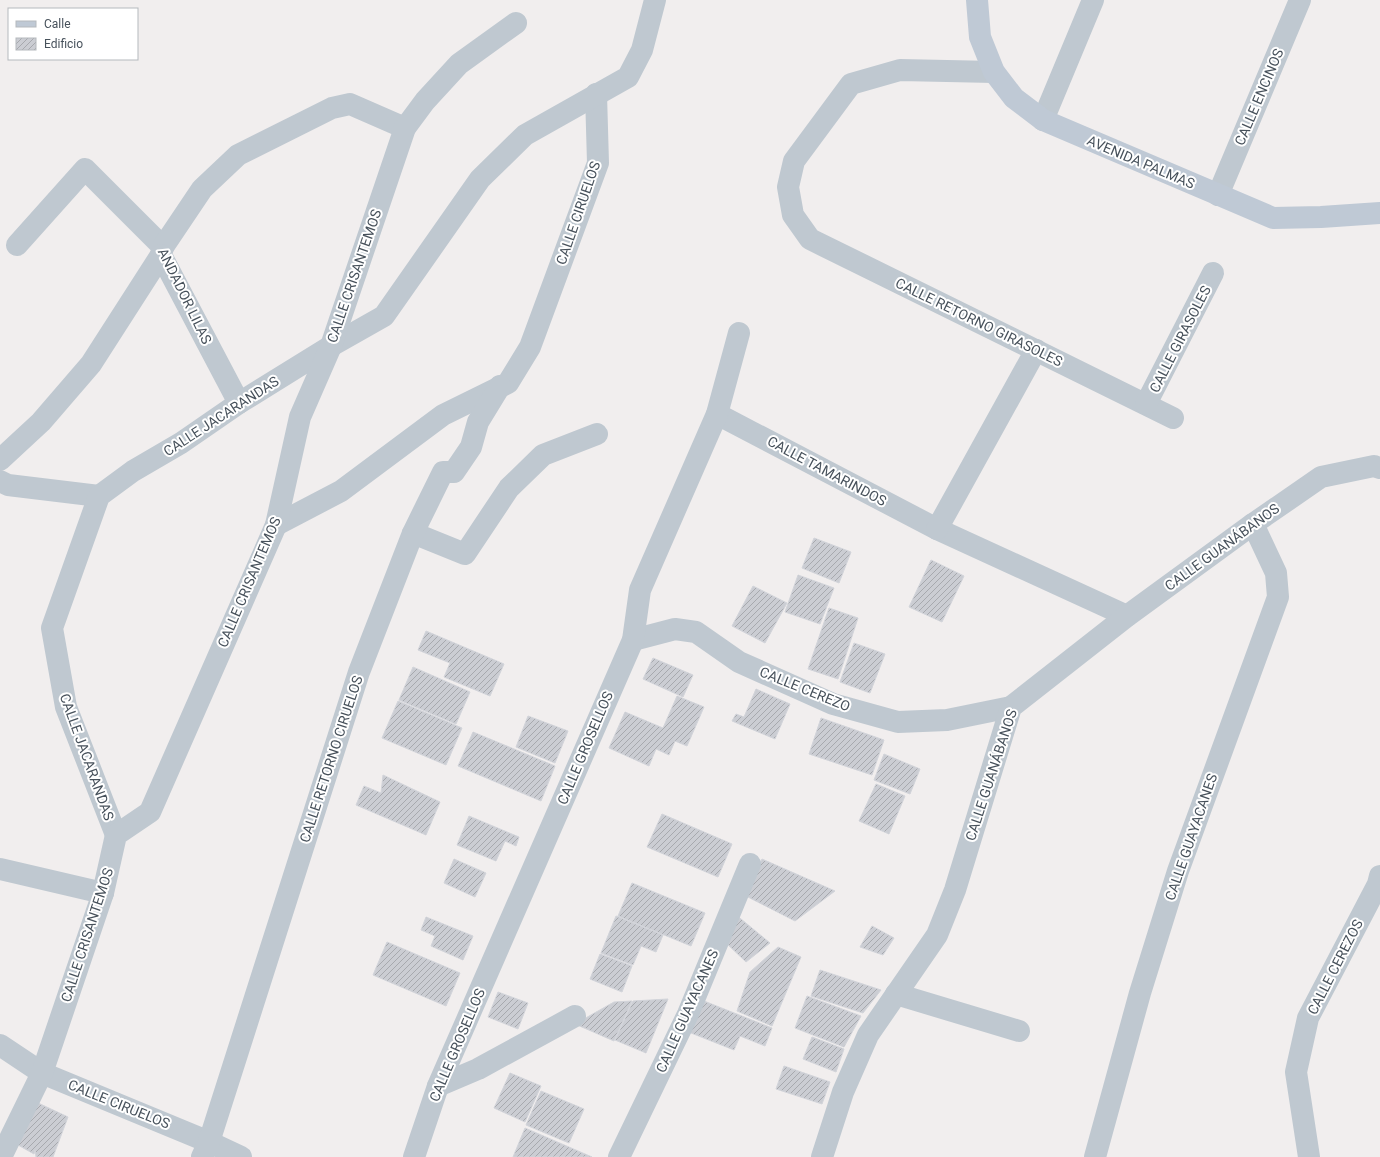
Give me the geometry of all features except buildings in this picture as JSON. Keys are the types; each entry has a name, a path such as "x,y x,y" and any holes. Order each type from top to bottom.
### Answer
{"main road":[{"name":"AVENIDA PALMAS","path":"977,0 980,37 994,72 1014,98 1043,120 1273,218 1321,218 1380,213"}],"street":[{"path":"596,94 628,77 642,50 655,0"},
{"path":"1043,120 1093,0"},
{"name":"CALLE ENCINOS","path":"1218,195 1300,0"},
{"name":"CALLE CRISANTEMOS","path":"1,1157 42,1073 103,893 116,835 150,812 276,525 300,417 331,346 405,128 425,101 459,64 516,23"},
{"name":"CALLE RETORNO GIRASOLES","path":"994,72 900,70 850,84 794,161 788,187 793,215 810,239 1173,418"},
{"name":"CALLE JACARANDAS","path":"116,835 66,707 52,628 99,496 134,471 181,443 239,403 331,346 384,316 480,179 525,135 596,94"},
{"name":"CALLE CIRUELOS","path":"500,386 508,383 530,347 598,163 596,94"},
{"path":"0,460 41,422 92,364 202,189 238,155 332,108 350,104 405,128"},
{"name":"ANDADOR LILAS","path":"17,245 85,169 162,251 239,403"},
{"name":"CALLE GIRASOLES","path":"1146,404 1213,273"},
{"name":"CALLE GROSELLOS","path":"414,1157 438,1086 633,640 640,590 717,414 739,333"},
{"path":"937,529 1036,350"},
{"path":"276,525 341,491 443,415 500,386"},
{"name":"CALLE RETORNO CIRUELOS","path":"205,1149 359,672 413,534 443,472 454,472 471,448 478,422 500,386"},
{"name":"CALLE TAMARINDOS","path":"717,414 937,529 1127,616"},
{"path":"413,534 465,554 509,488 544,455 597,434"},
{"name":"CALLE GUANÁBANOS","path":"822,1157 842,1092 868,1035 937,935 953,897 1011,707 1127,616 1253,524 1321,477 1374,466 1380,468"},
{"path":"0,481 8,485 99,496"},
{"name":"CALLE GUAYACANES","path":"1095,1157 1140,993 1178,871 1278,596 1276,573 1253,524"},
{"name":"CALLE CEREZO","path":"633,640 675,629 696,632 739,662 826,700 898,722 947,720 1011,707"},
{"name":"CALLE GUAYACANES","path":"619,1157 688,1014 750,864"},
{"path":"0,869 103,893"},
{"name":"CALLE CEREZOS","path":"1309,1157 1296,1072 1308,1018 1378,884 1380,876"},
{"path":"896,994 1019,1031"},
{"path":"438,1086 478,1070 575,1016"},
{"name":"CALLE CIRUELOS","path":"0,1046 42,1073 205,1149 241,1157"}]}
